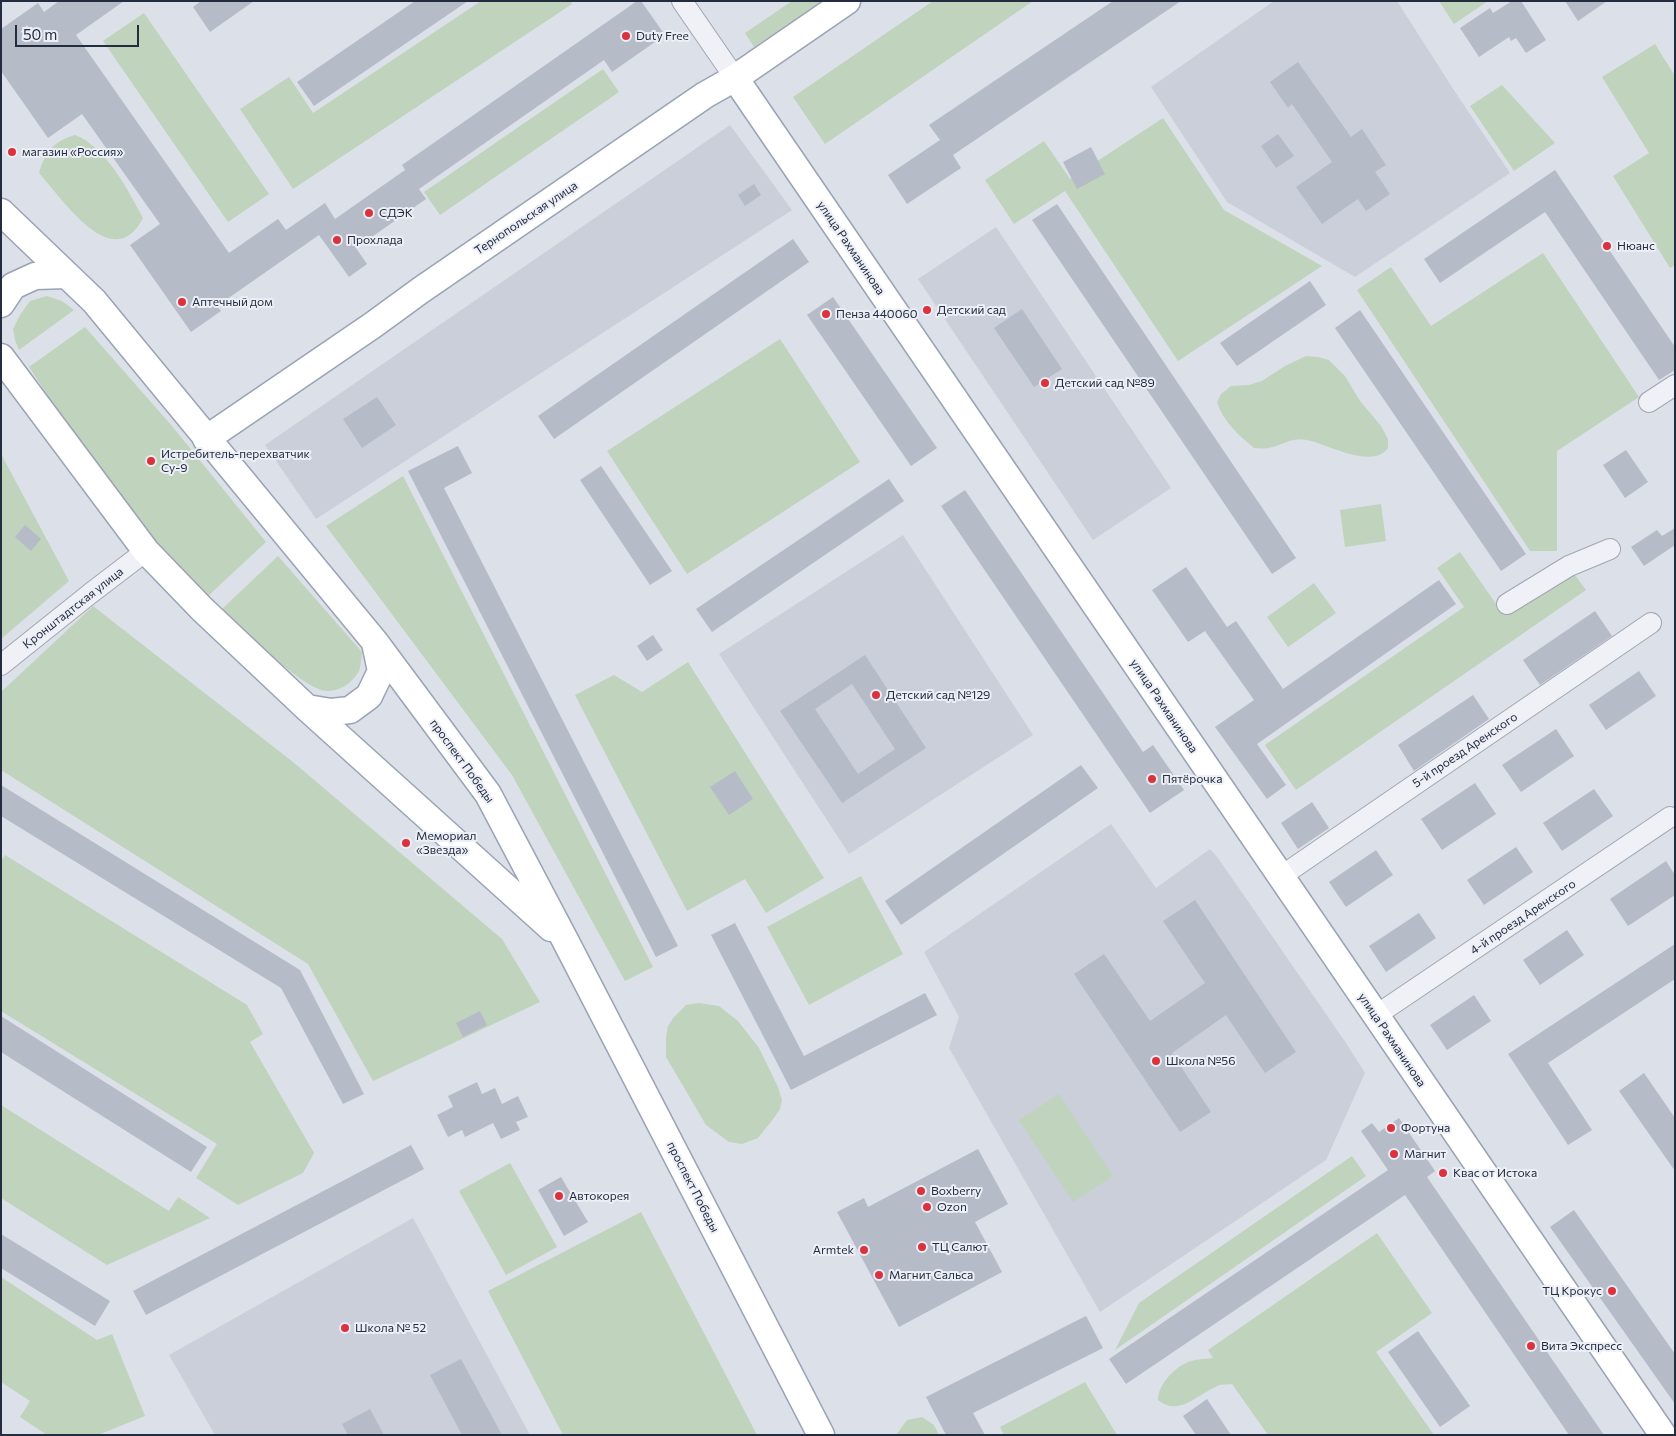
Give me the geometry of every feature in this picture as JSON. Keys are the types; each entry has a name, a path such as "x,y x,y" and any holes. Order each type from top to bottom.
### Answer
{"main road":[{"name":"Тернопольская улица","path":"206,439 373,326 421,290 704,95 735,78 848,1"},
{"name":"улица Рахманинова","path":"735,78 1663,1435"},
{"path":"1,212 66,275"},
{"name":"проспект Победы","path":"66,275 94,301 375,642 488,794 821,1435"},
{"path":"1,304 13,286 36,276 66,275"},
{"name":"проспект Победы","path":"1,357 146,551 202,609 306,708 565,940"},
{"path":"306,708 331,712 350,710 369,696 381,671 375,642"}],"street":[{"name":"улица Рахманинова","path":"682,1 735,78"},
{"path":"1649,402 1675,385"},
{"path":"1507,604 1569,566 1610,549"},
{"name":"Кронштадтская улица","path":"1,665 146,551"},
{"name":"5-й проезд Аренского","path":"1280,876 1651,623"},
{"name":"4-й проезд Аренского","path":"1375,1016 1670,818"}],"shaded area":[{"path":"1274,1 1397,1 1510,173 1355,277 1227,202 1151,87"},
{"path":"730,125 792,210 316,519 265,445"},
{"name":"Детский сад №89","path":"996,227 1171,488 1093,540 918,279"},
{"name":"Детский сад №129","path":"903,535 1033,735 849,854 719,654"},
{"name":"Школа №56","path":"1111,824 1156,888 1210,849 1365,1073 1326,1160 1100,1312 949,1048 959,1017 924,952"},
{"name":"Школа № 52","path":"413,1218 530,1435 215,1435 169,1355"}],"green space":[{"path":"481,1 570,1 572,4 293,189 240,109 289,77 313,113"},
{"path":"792,1 822,1 754,47 745,33"},
{"path":"933,1 1033,1 825,144 793,97"},
{"path":"1439,1 1488,1 1454,24"},
{"path":"144,13 269,194 228,222 103,41"},
{"path":"1655,44 1675,76 1675,265 1670,268 1613,176 1649,153 1602,77"},
{"path":"603,69 619,92 440,215 424,192"},
{"path":"1502,85 1555,143 1514,171 1470,106"},
{"path":"1163,118 1224,210 1322,266 1178,361 1065,191 1014,224 985,180 1044,141 1070,179"},
{"path":"75,135 97,149 115,170 130,195 143,218 131,234 117,239 103,236 88,227 39,173 44,159 51,148 68,137"},
{"path":"1543,253 1639,397 1557,451 1557,551 1530,551 1357,290 1391,267 1431,326"},
{"path":"47,296 62,301 74,310 19,350 13,329 20,315 30,301"},
{"path":"85,327 172,426 266,542 208,596 175,565 144,527 65,422 29,367"},
{"path":"780,339 860,462 687,574 607,451"},
{"path":"1306,356 1329,360 1345,376 1360,401 1381,426 1388,439 1388,448 1381,454 1372,457 1349,454 1302,439 1292,440 1269,448 1254,448 1227,421 1217,402 1221,394 1231,386 1249,385 1262,381 1285,366"},
{"path":"1,454 69,581 1,639"},
{"path":"403,476 653,967 625,981 512,775 326,526"},
{"path":"1381,504 1386,541 1345,547 1340,510"},
{"path":"1460,552 1503,614 1570,568 1586,590 1296,790 1265,745 1464,607 1437,568"},
{"path":"278,556 362,652 359,671 342,688 328,691 318,689 304,681 258,643 222,609"},
{"path":"1314,583 1336,613 1288,647 1267,617"},
{"path":"93,606 293,762 502,939 540,1002 373,1081 308,964 1,770 1,692"},
{"path":"688,662 824,878 766,913 745,879 687,911 575,695 614,675 642,692"},
{"path":"5,855 247,1005 263,1034 250,1042 314,1153 303,1173 238,1205 196,1178 217,1144 1,1011 1,861"},
{"path":"861,876 903,954 809,1005 767,927"},
{"path":"699,1003 719,1006 738,1021 759,1048 778,1087 782,1100 780,1109 758,1138 742,1144 729,1142 706,1125 666,1057 668,1026 686,1005"},
{"path":"1059,1094 1113,1176 1073,1202 1019,1120"},
{"path":"1,1105 169,1211 178,1197 210,1218 107,1265 1,1198"},
{"path":"1352,1156 1366,1176 1115,1350 1139,1303"},
{"path":"510,1163 557,1247 506,1275 459,1191"},
{"path":"641,1212 757,1435 563,1435 488,1291"},
{"path":"1377,1233 1432,1313 1376,1352 1434,1435 1268,1435 1232,1384 1212,1388 1182,1405 1166,1405 1158,1400 1163,1383 1176,1369 1192,1361 1213,1358 1208,1350"},
{"path":"1,1277 97,1340 112,1334 145,1416 98,1435 47,1435 20,1417 30,1401 1,1382"},
{"path":"1085,1382 1117,1435 1004,1435 1000,1427"},
{"path":"922,1417 934,1425 939,1435 896,1435 907,1420"}],"building":[{"path":"59,1 124,1 76,35 229,253 278,219 286,230 325,203 335,219 405,170 402,165 637,1 641,1 665,35 612,72 604,60 419,189 426,199 356,248 367,264 349,277 319,235 217,306 221,311 191,332 130,245 160,224 82,114 48,138 1,71 1,29 38,3 44,12"},
{"path":"201,1 254,1 210,32 193,7"},
{"path":"415,1 468,1 314,106 297,82"},
{"path":"1113,1 1181,1 953,155 961,168 907,204 888,175 940,140 929,125"},
{"path":"1512,1 1521,1 1546,40 1526,53 1516,38 1511,41 1509,37 1479,57 1460,28 1490,8 1493,13"},
{"path":"1565,1 1607,1 1578,21"},
{"path":"1298,62 1351,137 1362,129 1386,165 1375,172 1390,194 1366,211 1358,199 1322,224 1296,187 1332,162 1292,104 1288,108 1270,82"},
{"path":"1278,134 1294,156 1276,168 1261,146"},
{"path":"1091,147 1105,174 1077,189 1063,162"},
{"path":"1555,170 1675,347 1675,370 1659,380 1545,212 1440,283 1424,259"},
{"path":"754,184 761,195 745,206 738,195"},
{"path":"1057,204 1296,558 1272,574 1032,220"},
{"path":"793,239 809,262 554,439 538,416"},
{"path":"1310,281 1326,305 1237,366 1220,343"},
{"path":"833,297 937,448 911,466 807,315"},
{"path":"1022,309 1062,369 1034,387 994,328"},
{"path":"1360,310 1526,554 1501,571 1335,328"},
{"path":"377,397 396,425 362,448 343,419"},
{"path":"458,446 472,473 444,488 678,946 656,957 408,471"},
{"path":"1626,450 1648,482 1625,498 1603,465"},
{"path":"601,466 672,571 650,585 580,480"},
{"path":"889,479 904,501 712,632 696,609"},
{"path":"965,490 1143,752 1153,745 1184,790 1150,813 941,506"},
{"path":"25,525 41,539 31,551 15,537"},
{"path":"1675,528 1675,545 1644,566 1631,547 1657,530 1662,536"},
{"path":"1186,567 1227,627 1236,621 1283,689 1439,580 1456,604 1257,744 1286,785 1267,799 1215,727 1254,700 1205,631 1188,642 1152,590"},
{"path":"1595,611 1612,636 1540,685 1523,660"},
{"path":"653,635 663,650 647,661 637,646"},
{"path":"865,655 926,748 842,803 780,711","holes":["852,684 895,749 858,774 815,709"]},
{"path":"1639,671 1656,696 1606,730 1589,705"},
{"path":"1473,695 1489,719 1414,771 1398,745"},
{"path":"1556,729 1574,756 1521,792 1502,765"},
{"path":"1081,765 1098,788 901,925 885,901"},
{"path":"735,771 753,799 729,815 710,787"},
{"path":"1475,783 1496,814 1442,850 1421,819"},
{"path":"1,785 300,970 364,1094 343,1104 281,988 1,816"},
{"path":"1594,789 1613,816 1562,851 1543,823"},
{"path":"1312,802 1329,828 1298,849 1281,823"},
{"path":"1516,847 1533,872 1484,905 1467,880"},
{"path":"1376,850 1393,875 1346,907 1329,882"},
{"path":"1666,861 1675,875 1675,895 1628,926 1610,899"},
{"path":"1195,900 1296,1052 1265,1073 1226,1015 1172,1053 1211,1112 1180,1132 1074,974 1104,954 1150,1021 1205,983 1163,921"},
{"path":"1419,913 1436,938 1386,972 1369,946"},
{"path":"735,923 804,1056 925,993 937,1015 791,1090 711,935"},
{"path":"1567,930 1584,955 1540,985 1523,960"},
{"path":"1675,944 1675,979 1548,1063 1592,1130 1568,1145 1508,1054"},
{"path":"1474,995 1491,1021 1447,1050 1430,1025"},
{"path":"480,1011 487,1025 463,1037 456,1023"},
{"path":"1,1016 207,1147 191,1172 1,1052"},
{"path":"1644,1073 1675,1118 1675,1171 1619,1091"},
{"path":"477,1082 482,1094 495,1088 502,1104 518,1096 528,1117 516,1122 520,1130 501,1139 493,1123 465,1137 462,1130 448,1137 437,1115 453,1107 448,1096"},
{"path":"1399,1118 1435,1171 1427,1177 1604,1435 1569,1435 1405,1195 1126,1384 1109,1359 1388,1170 1361,1131 1372,1123 1379,1132"},
{"path":"411,1145 424,1169 146,1315 133,1291"},
{"name":"ТЦ Салют","path":"978,1149 1008,1204 975,1222 1002,1272 899,1327 837,1212 864,1198 868,1207"},
{"path":"561,1177 588,1222 564,1236 538,1190"},
{"name":"ТЦ Крокус","path":"1574,1210 1675,1354 1675,1404 1550,1227"},
{"path":"1,1234 110,1301 95,1326 1,1268"},
{"path":"1086,1316 1103,1348 973,1413 985,1435 946,1435 926,1397"},
{"path":"1418,1331 1470,1406 1440,1427 1388,1352"},
{"path":"461,1359 502,1435 462,1435 430,1375"},
{"path":"1207,1399 1231,1435 1196,1435 1183,1416"},
{"path":"370,1409 384,1435 348,1435 342,1424"}],"place":[{"name":"Duty Free","path":"626,36"},
{"name":"магазин «Россия»","path":"12,152"},
{"name":"СДЭК","path":"369,213"},
{"name":"Прохлада","path":"337,240"},
{"name":"Нюанс","path":"1607,246"},
{"name":"Аптечный дом","path":"182,302"},
{"name":"Детский сад","path":"927,310"},
{"name":"Пенза 440060","path":"826,314"},
{"name":"Детский сад №89","path":"1045,383"},
{"name":"Истребитель-перехватчик Су-9","path":"151,461"},
{"name":"Детский сад №129","path":"876,695"},
{"name":"Пятёрочка","path":"1152,779"},
{"name":"Мемориал «Звезда»","path":"406,843"},
{"name":"Школа №56","path":"1156,1061"},
{"name":"Фортуна","path":"1391,1128"},
{"name":"Магнит","path":"1394,1154"},
{"name":"Квас от Истока","path":"1443,1173"},
{"name":"Boxberry","path":"921,1191"},
{"name":"Автокорея","path":"559,1196"},
{"name":"Ozon","path":"927,1207"},
{"name":"ТЦ Салют","path":"922,1247"},
{"name":"Armtek","path":"864,1250"},
{"name":"Магнит Сальса","path":"879,1275"},
{"name":"ТЦ Крокус","path":"1612,1291"},
{"name":"Школа № 52","path":"345,1328"},
{"name":"Вита Экспресс","path":"1531,1346"}]}
